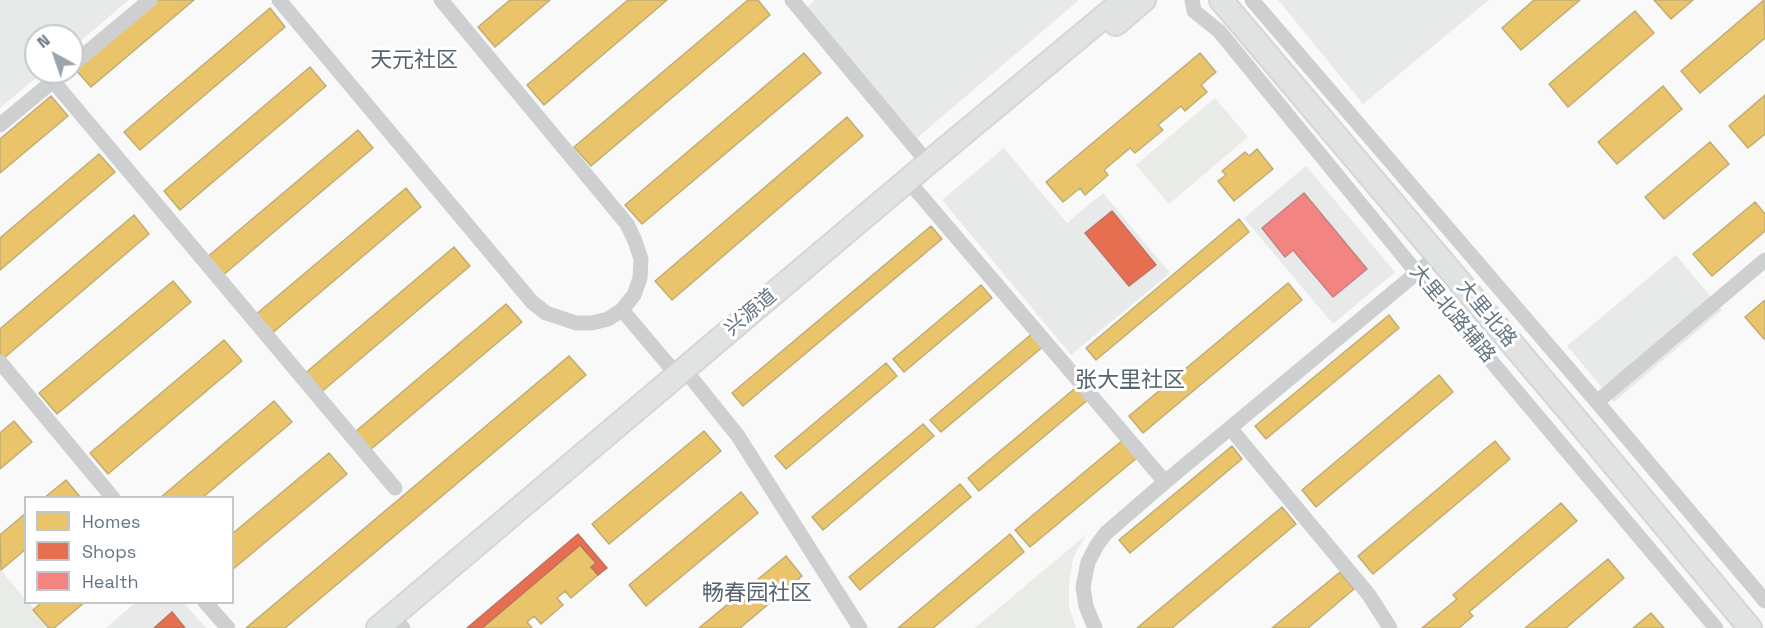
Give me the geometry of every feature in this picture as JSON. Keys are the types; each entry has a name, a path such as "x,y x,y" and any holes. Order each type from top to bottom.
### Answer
{"main road":[{"name":"兴源道","path":"401,627 928,164 1124,0"},
{"name":"兴源道","path":"378,628 916,190 1144,0"},
{"name":"大里北路","path":"1221,0 1749,628"}],"street":[{"path":"84,55 150,0"},
{"path":"279,0 532,302 546,313 576,323 592,323 608,319 622,310 634,295 640,278 641,259 627,224 441,0"},
{"name":"大里北路辅路","path":"1192,0 1194,11 1219,32 1417,273 1716,628"},
{"path":"1252,0 1765,601"},
{"path":"798,2 928,164"},
{"path":"0,125 49,84"},
{"path":"65,84 395,488"},
{"path":"916,190 1165,482"},
{"path":"1095,628 1086,606 1083,587 1088,562 1106,533 1437,256"},
{"path":"1597,402 1765,260"},
{"path":"622,310 738,436 860,628"},
{"path":"0,362 111,496"},
{"path":"1230,428 1368,595 1390,628"},
{"path":"206,604 228,628"}],"shaded area":[{"path":"0,0 129,0 84,38 84,24 24,24 24,84 29,84 0,108"},
{"path":"815,0 1079,0 917,138 806,8"},
{"path":"1278,0 1489,0 1363,104"},
{"path":"1215,98 1248,137 1169,204 1136,165"},
{"path":"1004,148 1067,223 1103,193 1170,273 1071,355 942,200"},
{"path":"1306,166 1395,272 1333,324 1244,218"},
{"path":"1676,255 1722,310 1614,402 1567,346"},
{"path":"1086,535 1073,558 1069,583 1069,607 1076,628 975,628"},
{"path":"0,569 24,598 24,604 30,604 50,628 0,628"},
{"path":"134,604 185,604 206,628 106,628"}],"building: Homes":[{"path":"156,0 194,0 91,87 84,79 84,61"},
{"path":"510,0 550,0 495,47 478,27"},
{"path":"628,0 667,0 544,105 527,85"},
{"path":"748,0 758,0 770,15 591,166 574,147"},
{"path":"1534,0 1580,0 1521,50 1502,28"},
{"path":"1654,0 1693,0 1671,19"},
{"path":"1764,0 1765,38 1700,93 1681,71"},
{"path":"270,8 285,27 140,150 124,132"},
{"path":"1635,11 1654,33 1568,107 1549,84"},
{"path":"804,53 821,73 642,224 625,205"},
{"path":"1200,53 1216,72 1201,85 1207,92 1185,111 1181,106 1158,125 1163,130 1135,153 1130,148 1104,170 1108,175 1085,195 1080,188 1063,202 1046,182"},
{"path":"310,67 326,86 180,210 164,191"},
{"path":"1663,86 1682,109 1617,164 1598,142"},
{"path":"1765,95 1765,134 1748,148 1729,126"},
{"path":"51,96 68,116 0,173 0,139"},
{"path":"847,117 863,136 672,300 655,281"},
{"path":"358,130 373,148 222,276 206,258"},
{"path":"1710,142 1729,164 1664,219 1645,197"},
{"path":"1257,149 1273,169 1234,201 1218,181 1226,175 1222,171 1245,152 1249,156"},
{"path":"99,154 115,172 0,270 0,238"},
{"path":"406,188 421,207 270,335 254,316"},
{"path":"1755,202 1765,214 1765,231 1712,276 1693,254"},
{"path":"134,215 149,234 4,358 0,353 0,329"},
{"path":"1239,219 1249,232 1096,360 1086,348"},
{"path":"931,226 942,239 743,406 732,393"},
{"path":"454,247 470,266 319,394 303,375"},
{"path":"173,281 191,302 57,414 39,393"},
{"path":"1288,283 1302,300 1143,433 1129,416"},
{"path":"981,285 992,298 904,372 893,359"},
{"path":"1765,300 1765,338 1764,339 1745,317"},
{"path":"506,304 522,322 370,450 355,432"},
{"path":"1389,315 1399,328 1266,439 1255,426"},
{"path":"1034,332 1045,345 941,432 930,420"},
{"path":"224,340 242,361 108,474 90,453"},
{"path":"569,356 586,375 285,628 246,628"},
{"path":"886,363 897,376 786,469 775,456"},
{"path":"1439,375 1453,392 1316,507 1302,490"},
{"path":"1079,385 1090,398 979,491 968,478"},
{"path":"274,401 292,422 204,496 162,496"},
{"path":"14,421 32,442 0,469 0,433"},
{"path":"923,424 934,436 823,530 812,517"},
{"path":"704,431 721,451 609,544 592,524"},
{"path":"1124,439 1138,457 1030,547 1015,530"},
{"path":"1495,441 1510,459 1373,574 1358,556"},
{"path":"1232,446 1242,459 1130,553 1119,540"},
{"path":"329,453 347,474 234,568 234,532"},
{"path":"66,480 79,496 46,496"},
{"path":"960,484 971,497 860,590 849,577"},
{"path":"741,492 758,513 646,606 629,585"},
{"path":"1561,503 1577,521 1469,612 1473,616 1459,628 1422,628 1457,599 1453,595"},
{"path":"1282,507 1296,524 1172,628 1137,628"},
{"path":"24,515 24,551 1,570 0,535"},
{"path":"1010,534 1024,552 933,628 898,628"},
{"path":"580,545 596,563 591,567 598,575 571,598 565,591 557,598 563,605 541,624 534,616 527,622 532,628 482,628"},
{"path":"786,556 802,576 740,628 699,628"},
{"path":"1608,559 1624,578 1566,628 1525,628"},
{"path":"1340,572 1354,589 1308,628 1272,628"},
{"path":"40,604 83,604 54,628 49,628 33,610"},
{"path":"1651,613 1664,628 1633,628"}],"building: Shops":[{"path":"1112,211 1156,265 1129,286 1085,233"},
{"path":"578,534 607,568 598,575 591,567 596,563 580,545 482,628 467,628"},
{"path":"172,612 185,628 154,628"}],"building: Health":[{"path":"1304,193 1367,269 1333,297 1293,250 1285,257 1262,228"}],"district":[{"name":"天元社区","path":"414,61"},
{"name":"张大里社区","path":"1130,381"},
{"name":"畅春园社区","path":"757,594"}]}
